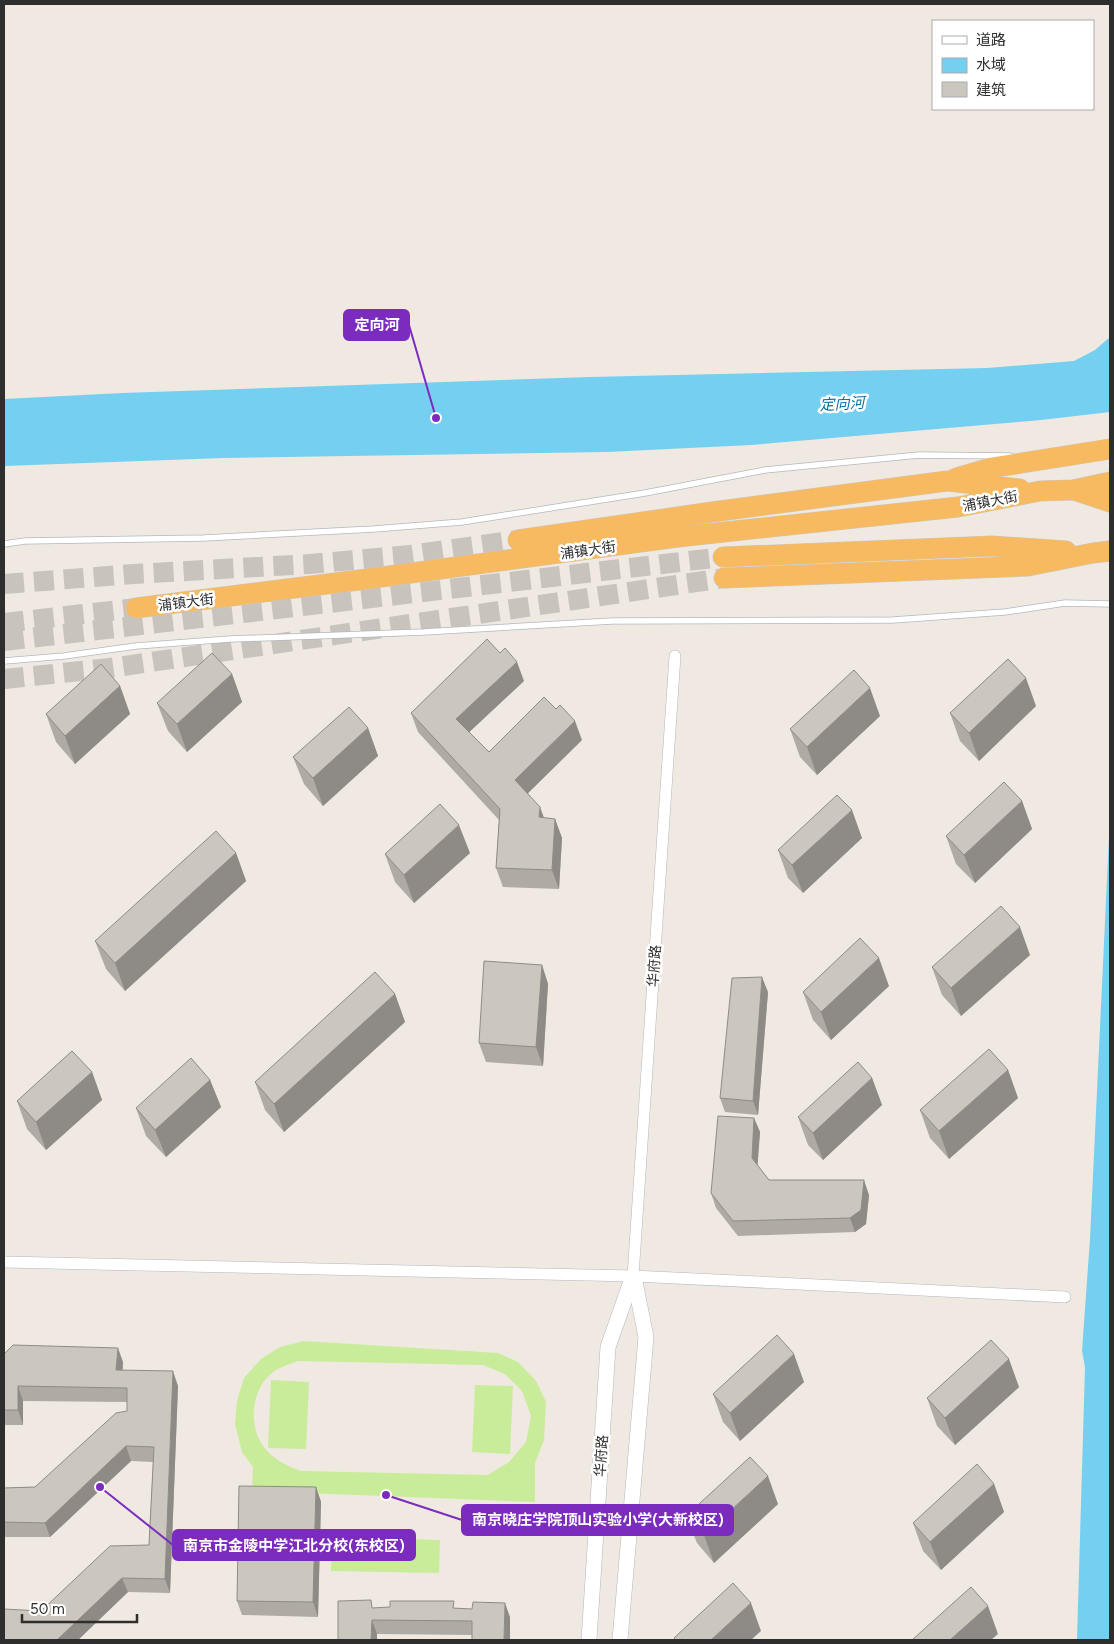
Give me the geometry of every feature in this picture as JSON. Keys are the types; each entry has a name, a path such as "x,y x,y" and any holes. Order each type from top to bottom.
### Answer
{"highway":[{"path":"947,481 990,468 1110,449"},
{"name":"浦镇大街","path":"518,540 947,481 1040,491 1073,490 1110,482"},
{"path":"1073,490 1110,502"},
{"name":"浦镇大街","path":"136,608 678,538 958,507 1040,491"},
{"path":"723,557 992,546 1102,552"},
{"path":"724,578 1028,566 1102,552"}],"street":[{"name":"华府路","path":"589,1640 608,1347 633,1276 674,656"},
{"path":"4,1262 633,1276 1065,1297"},
{"name":"华府路","path":"620,1640 646,1337 633,1276"}],"lane":[{"path":"4,544 25,541 204,538 374,529 462,522 645,494 766,470 919,455 1012,456"},
{"path":"1022,456 1059,457"},
{"path":"4,661 64,656 136,646 230,639 424,632 612,621 893,620 1005,612 1064,603 1108,604"}],"green space":[{"path":"304,1341 498,1353 518,1362 536,1381 546,1402 544,1440 535,1463 535,1502 252,1491 253,1467 242,1452 235,1424 237,1401 244,1378 261,1359 280,1347","holes":["298,1361 483,1365 505,1374 522,1391 531,1416 526,1442 509,1462 488,1475 301,1471 271,1455 263,1446 255,1427 254,1405 262,1385 276,1370"]},
{"path":"271,1380 309,1382 306,1449 268,1448"},
{"path":"475,1385 513,1386 510,1454 472,1452"},
{"path":"332,1537 440,1540 439,1573 331,1571"}],"water":[{"path":"1110,337 1110,412 1041,420 751,445 607,452 223,458 4,466 4,399 122,393 590,377 987,368 1074,361 1095,350"},
{"path":"1110,816 1110,1640 1077,1640 1085,1367 1082,1351 1090,1239"}],"building":[{"path":"487,639 500,653 505,648 517,662 456,719 489,752 544,697 556,709 560,705 575,721 515,780 540,807 539,817 555,819 552,870 496,868 500,809 411,713"},
{"path":"212,653 232,674 177,724 157,703"},
{"path":"1008,659 1026,678 969,733 950,713"},
{"path":"101,664 120,686 65,736 46,714"},
{"path":"854,670 870,688 807,747 790,729"},
{"path":"349,707 368,728 313,778 293,757"},
{"path":"1004,782 1022,801 964,855 946,836"},
{"path":"837,795 852,810 792,865 778,850"},
{"path":"440,804 459,825 404,875 385,854"},
{"path":"216,831 236,853 115,963 95,941"},
{"path":"1001,906 1020,927 951,988 932,967"},
{"path":"860,938 879,958 821,1012 803,992"},
{"path":"484,961 542,965 536,1047 479,1043"},
{"path":"375,972 395,994 274,1104 255,1082"},
{"path":"762,977 753,1101 720,1098 732,978"},
{"path":"989,1049 1008,1070 939,1131 920,1110"},
{"path":"72,1051 92,1072 36,1122 17,1101"},
{"path":"191,1058 210,1080 155,1130 136,1108"},
{"path":"858,1062 872,1078 813,1133 798,1117"},
{"path":"718,1116 754,1118 752,1158 769,1180 864,1180 861,1210 850,1218 733,1221 711,1193"},
{"path":"777,1335 794,1354 730,1413 713,1394"},
{"path":"991,1340 1009,1359 945,1418 927,1398"},
{"path":"13,1345 118,1348 116,1370 173,1371 165,1579 122,1578 57,1640 4,1640 4,1609 41,1611 110,1546 149,1545 154,1447 126,1446 45,1523 4,1522 4,1488 35,1487 116,1413 127,1411 127,1388 18,1386 18,1410 4,1410 4,1354"},
{"path":"750,1457 768,1476 704,1535 686,1516"},
{"path":"977,1464 994,1484 930,1542 913,1523"},
{"path":"239,1486 316,1487 313,1602 237,1601"},
{"path":"733,1583 751,1603 711,1640 676,1640 674,1638"},
{"path":"971,1587 988,1606 950,1640 912,1640"},
{"path":"371,1600 372,1608 390,1607 390,1601 454,1601 453,1608 472,1609 473,1602 505,1603 504,1640 472,1640 472,1621 372,1620 371,1640 338,1640 338,1601"}],"tunnel":[{"path":"4,584 134,574 310,564 410,555 518,540"},
{"path":"4,641 723,557"},
{"path":"4,679 110,668 724,578"},
{"path":"4,623 136,608"}],"place":[{"name":"定向河","path":"436,418"},
{"name":"南京市金陵中学江北分校(东校区)","path":"100,1487"},
{"name":"南京晓庄学院顶山实验小学(大新校区)","path":"386,1495"}]}
